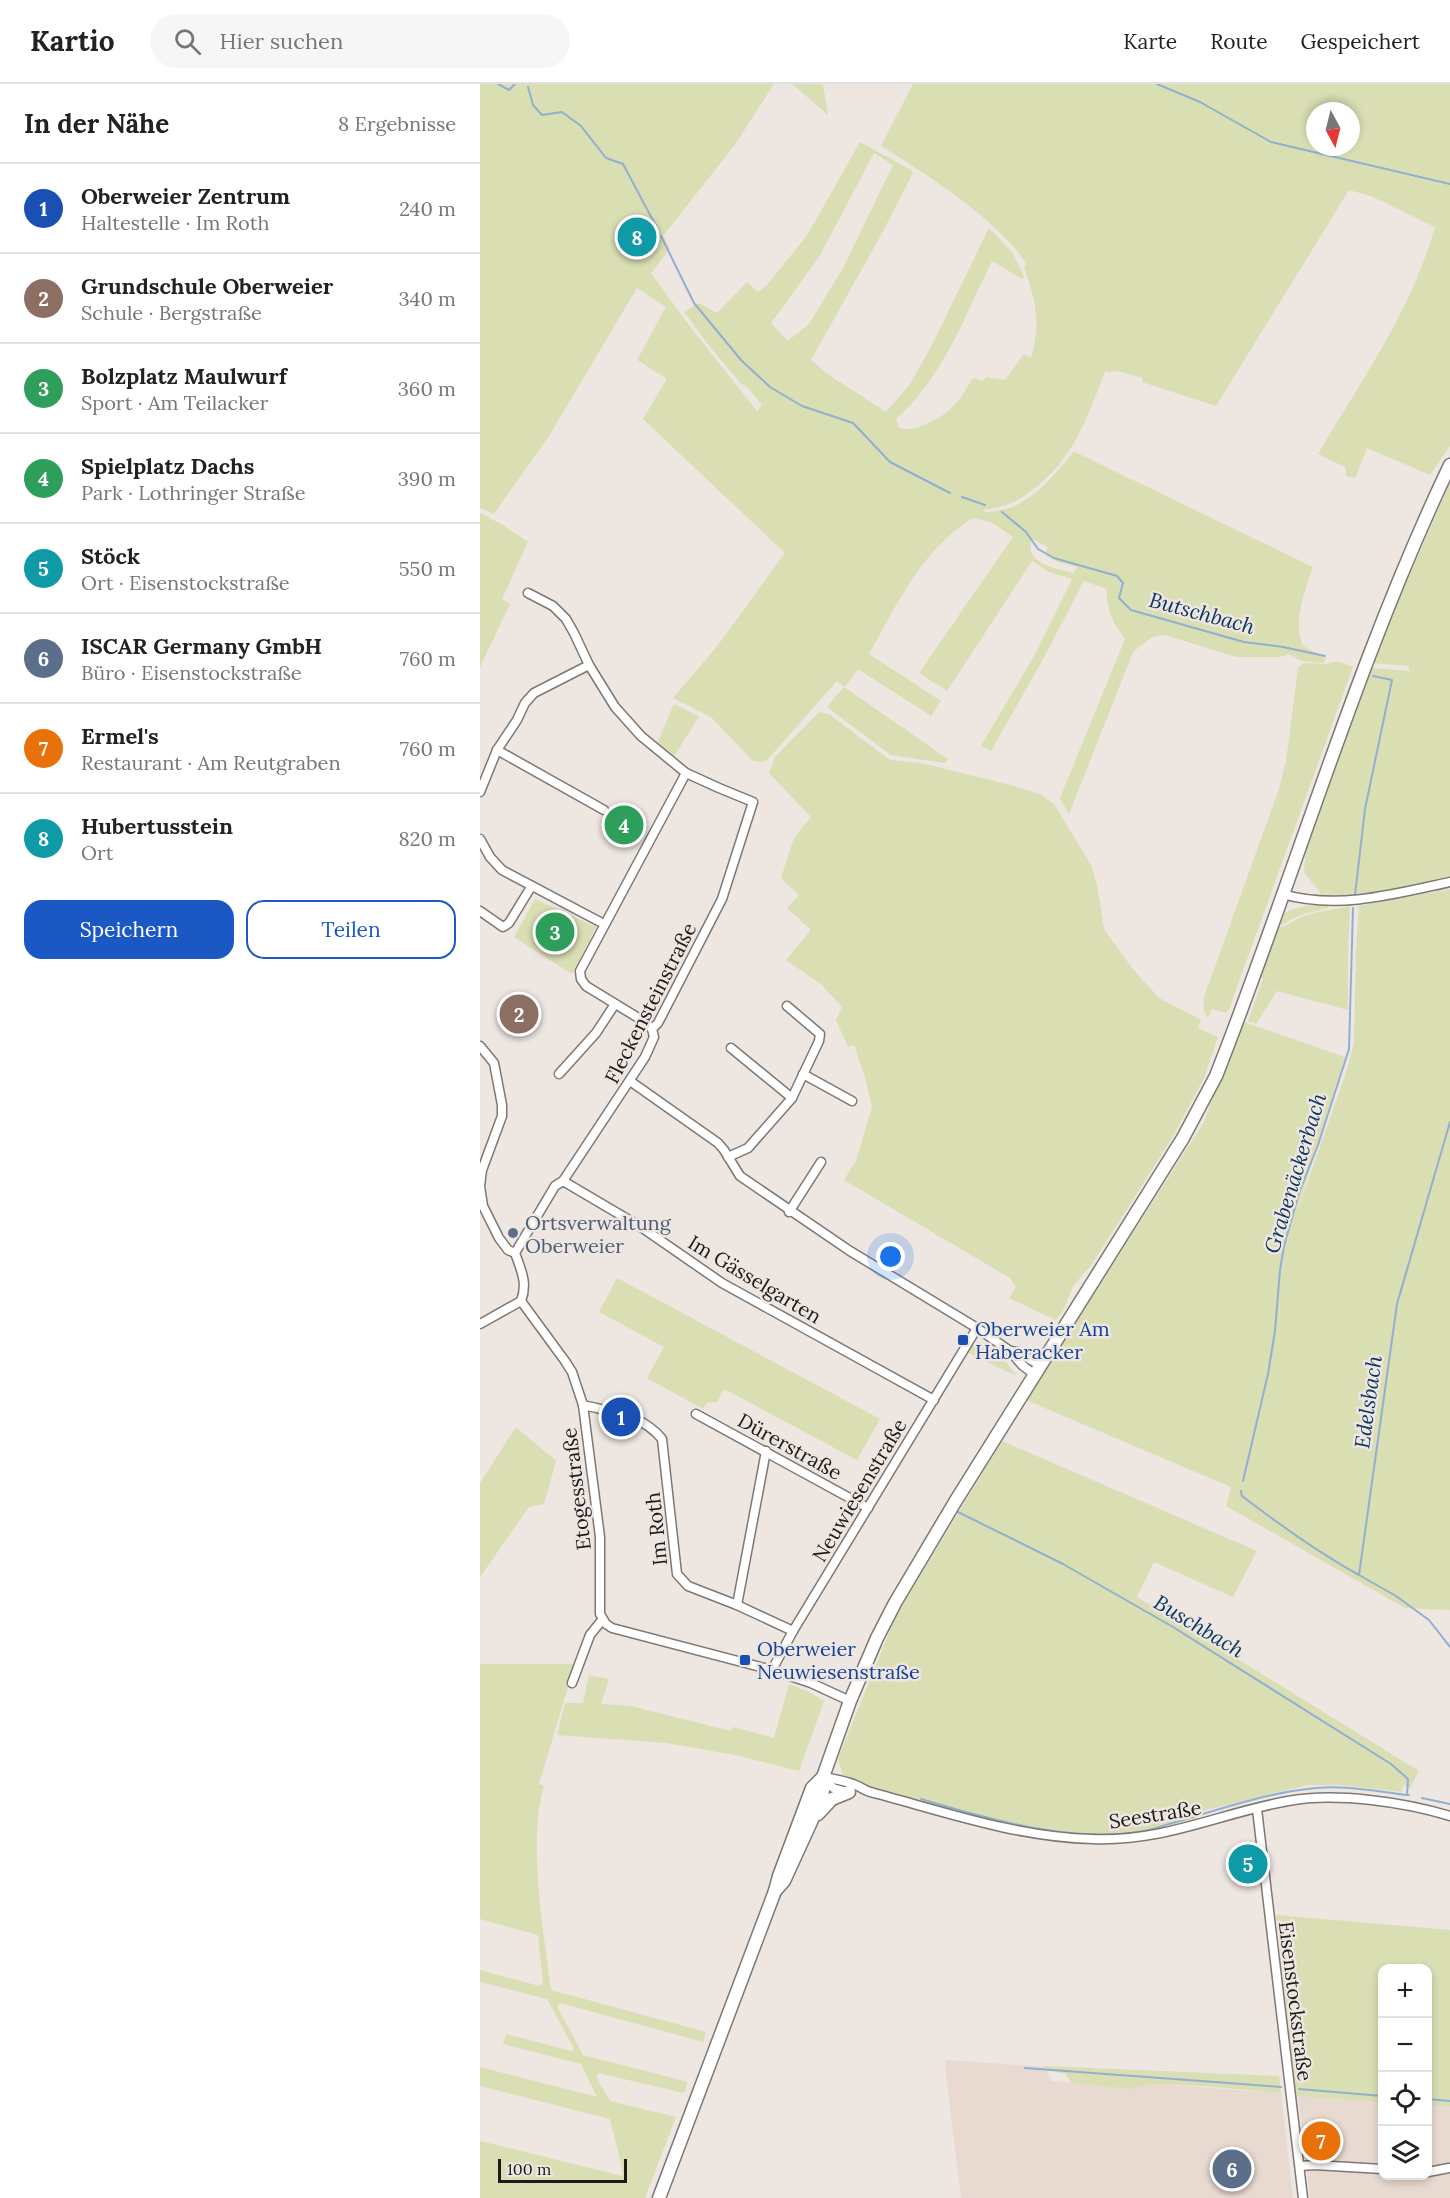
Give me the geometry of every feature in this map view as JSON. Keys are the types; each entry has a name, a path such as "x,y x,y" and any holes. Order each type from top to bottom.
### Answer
{"main road":[{"path":"659,2198 812,1788 822,1777 850,1701 877,1638 955,1502 1195,1118 1216,1076 1365,668 1424,521 1450,465"},
{"path":"775,1891 784,1881 811,1822 823,1791 822,1777"},
{"path":"811,1822 832,1799 849,1792"}],"street":[{"path":"528,594 560,612 615,707 641,736 686,773 580,971 581,979 586,986 652,1029"},
{"path":"480,792 497,750 517,720 525,703 534,693 589,665"},
{"path":"497,750 604,810"},
{"name":"Fleckensteinstraße","path":"515,1253 555,1186 563,1180 630,1081 654,1037 652,1029 658,1023 722,899 753,802 718,789 686,773"},
{"path":"480,839 490,857 502,870 604,924"},
{"path":"1282,894 1312,901 1342,902 1401,893 1450,882"},
{"path":"480,911 503,927 509,923 531,887"},
{"path":"559,1074 596,1033 615,1004"},
{"path":"728,1157 748,1148 792,1098 819,1041 820,1034 787,1006"},
{"path":"480,1046 494,1063 502,1106 502,1116 481,1170 480,1186 483,1206 488,1219 508,1250 515,1253 525,1282 525,1291 521,1301 480,1324"},
{"path":"731,1048 792,1098"},
{"path":"803,1074 852,1101"},
{"path":"630,1081 718,1143 740,1176 789,1212 977,1328 1010,1351 1018,1352 1038,1370"},
{"path":"789,1212 821,1162"},
{"name":"Im Gässelgarten","path":"563,1180 641,1227 722,1283 934,1400"},
{"name":"Etogesstraße","path":"521,1301 569,1366 583,1405 600,1537 599,1608 602,1620"},
{"name":"Neuwiesenstraße","path":"772,1670 792,1631 977,1328"},
{"name":"Im Roth","path":"583,1405 636,1418 656,1431 662,1439 677,1574 688,1586 737,1605 792,1631"},
{"name":"Dürerstraße","path":"696,1414 868,1508"},
{"path":"737,1605 766,1451"},
{"path":"572,1683 590,1635 602,1620 612,1628 650,1640 772,1670 811,1683 850,1701"},
{"path":"822,1777 832,1788 849,1792"},
{"name":"Seestraße","path":"822,1777 840,1779 866,1791 990,1825 1049,1835 1092,1839 1132,1838 1174,1832 1287,1801 1329,1797 1398,1805 1450,1816"},
{"name":"Seestraße","path":"849,1792 866,1791"},
{"name":"Eisenstockstraße","path":"1257,1809 1303,2198"},
{"path":"1300,2166 1378,2169"},
{"path":"1432,2171 1449,2168"}],"shaded area":[{"path":"947,2060 1046,2067 1051,2081 1131,2089 1136,2086 1167,2085 1281,2093 1293,2198 961,2198 945,2067"},
{"path":"1298,2096 1378,2102 1378,2180 1432,2180 1432,2105 1450,2107 1450,2198 1310,2198"}],"green space":[{"path":"480,84 774,84 734,146 663,236 670,249 651,273 757,411 762,405 747,387 741,384 684,312 699,303 717,313 747,282 758,292 767,285 808,234 860,142 913,173 811,360 826,373 886,412 910,384 932,345 989,228 1012,252 1024,277 1022,279 992,261 940,365 913,403 896,419 899,428 906,429 926,424 949,411 973,378 982,381 987,377 1005,380 1024,354 1031,358 1036,334 1036,312 1024,267 1026,263 1014,247 998,230 960,198 881,146 913,84 1450,84 1450,446 1430,475 1367,448 1355,478 1346,476 1346,469 1343,466 1318,454 1399,316 1425,258 1435,227 1371,196 1349,190 1216,406 1142,382 1143,378 1117,371 1108,373 1106,370 1081,430 1054,470 1019,499 1004,506 984,510 985,513 1003,510 1022,502 1047,482 1074,451 1313,567 1299,616 1300,636 1303,646 1326,658 1323,663 1302,661 1289,654 1279,657 1236,657 1165,635 1152,637 1133,652 1069,814 1060,798 1125,639 1111,616 1107,589 1084,581 991,751 981,746 1034,656 1072,579 1049,572 1032,561 947,691 919,673 1013,537 991,522 973,518 955,530 940,545 913,578 869,654 941,701 931,716 858,669 845,687 837,681 763,762 753,761 711,717 673,698 718,645 785,553 643,419 667,379 637,360 666,307 637,288 549,436 494,514 480,508","holes":["874,153 893,165 843,268 809,324 788,341 771,323 819,257","1033,539 1047,547 1046,556 1077,567 1074,573 1050,567 1038,561 1031,552"]},
{"path":"792,84 823,84 828,115"},
{"path":"1450,483 1450,878 1370,894 1321,894 1304,872 1306,850 1370,668 1410,671 1408,666 1371,663"},
{"path":"480,513 528,542 502,599 510,604 480,667"},
{"path":"1336,661 1353,667 1229,1009 1226,1013 1212,1009 1208,1018 1204,1007 1205,994 1279,789 1286,761 1298,668 1304,663 1328,664"},
{"path":"844,687 948,759 945,763 891,755 827,707"},
{"path":"674,704 699,717 674,756 658,742"},
{"path":"819,712 829,714 890,760 921,763 1011,785 1040,794 1054,804 1091,865 1097,885 1104,929 1132,968 1159,998 1201,1020 1198,1028 1218,1037 1204,1078 1172,1138 1092,1264 1073,1286 1063,1311 1056,1320 1009,1298 1016,1287 1010,1278 844,1180 856,1161 872,1107 854,1045 848,1047 836,1020 842,1007 822,985 786,960 811,930 787,908 799,895 781,878 794,838 811,817 769,773 775,757"},
{"path":"1450,889 1450,1610 1405,1608 1226,1506 1231,1487 1026,1400 1204,1122 1241,1021 1345,1057 1296,1214 1347,1070 1354,1042 1359,906"},
{"path":"535,899 596,927 572,974 514,937"},
{"path":"1315,905 1328,906 1328,908 1300,915 1281,925 1276,923 1288,912"},
{"path":"1350,906 1348,1010 1277,991 1256,1024 1248,1021 1263,979 1258,976 1275,927 1284,926 1310,914"},
{"path":"617,1278 880,1419 857,1460 724,1389 717,1402 707,1403 703,1409 647,1378 664,1347 599,1312"},
{"path":"979,1343 996,1351 1017,1376 968,1353 971,1346"},
{"path":"516,1427 556,1461 544,1504 529,1507 480,1577 480,1483"},
{"path":"1002,1441 1257,1551 1233,1597 1154,1562 1137,1597 1419,1771 1410,1788 1403,1784 1402,1792 1341,1785 1308,1785 1198,1812 1196,1823 1143,1834 1083,1836 986,1821 866,1785 843,1775 838,1759 896,1616"},
{"path":"480,1664 575,1664 539,1784 544,1786 537,1833 538,1887 551,1990 706,2032 703,2042 560,2003 557,2006 583,2055 688,2082 684,2093 598,2073 597,2079 610,2101 676,2117 645,2198 480,2198 480,2141 623,2176 610,2119 480,2086 480,2067 597,2097 581,2064 503,2044 506,2034 571,2051 574,2049 547,1999 480,1982 480,1970 539,1986 543,1983 538,1935 480,1919"},
{"path":"589,1675 609,1679 601,1704 631,1706 731,1731 733,1727 774,1738 789,1684 824,1701 799,1771 735,1755 666,1743 557,1735 565,1703 583,1703"},
{"path":"1276,1915 1450,1930 1450,2107 1432,2105 1432,1964 1378,1964 1378,2102 1296,2096"},
{"path":"1045,2066 1279,2076 1281,2093 1181,2085 1143,2086 1131,2089 1071,2083 1066,2074 1047,2070"}],"waterway":[{"path":"498,84 509,90 515,84"},
{"path":"1157,84 1200,102 1271,142 1450,184"},
{"name":"Butschbach","path":"528,87 533,105 542,115 562,112 581,126 606,158 623,164 657,228"},
{"name":"Butschbach","path":"661,236 694,303 741,360 770,387 802,406 853,423 890,462 950,493"},
{"name":"Butschbach","path":"962,497 985,505"},
{"name":"Butschbach","path":"1002,512 1026,532 1038,549 1054,558 1117,576 1123,583 1119,598 1131,610 1244,642 1325,656"},
{"name":"Grabenäckerbach","path":"1355,895 1365,809 1392,680 1373,676"},
{"name":"Grabenäckerbach","path":"1243,1481 1268,1374 1284,1246 1299,1193 1318,1145 1349,1049 1353,908"},
{"name":"Edelsbach","path":"1450,1122 1397,1304 1359,1575 1396,1596 1429,1620 1450,1647"},
{"name":"Grabenäckerbach","path":"1241,1491 1242,1496 1285,1528 1359,1575"},
{"name":"Buschbach","path":"954,1510 1063,1564 1173,1627 1391,1764 1408,1779 1407,1795 1409,1795"},
{"path":"921,1799 1032,1827 1061,1832 1118,1834 1148,1830 1291,1791 1344,1788 1406,1795"},
{"name":"Buschbach","path":"1422,1798 1450,1804"},
{"path":"1025,2068 1281,2087"},
{"path":"1299,2089 1378,2096"},
{"path":"1432,2099 1450,2101"}],"place":[{"name":"Hubertusstein","path":"637,237"},
{"name":"Spielplatz Dachs","path":"624,825"},
{"name":"Bolzplatz Maulwurf","path":"555,932"},
{"name":"Grundschule Oberweier","path":"519,1014"},
{"name":"Ortsverwaltung Oberweier","path":"513,1233"},
{"name":"Oberweier Am Haberacker","path":"963,1340"},
{"name":"Oberweier Zentrum","path":"621,1417"},
{"name":"Oberweier Neuwiesenstraße","path":"745,1660"},
{"name":"Stöck","path":"1248,1864"},
{"name":"Ermel's","path":"1321,2141"},
{"name":"ISCAR Germany GmbH","path":"1232,2169"}]}
